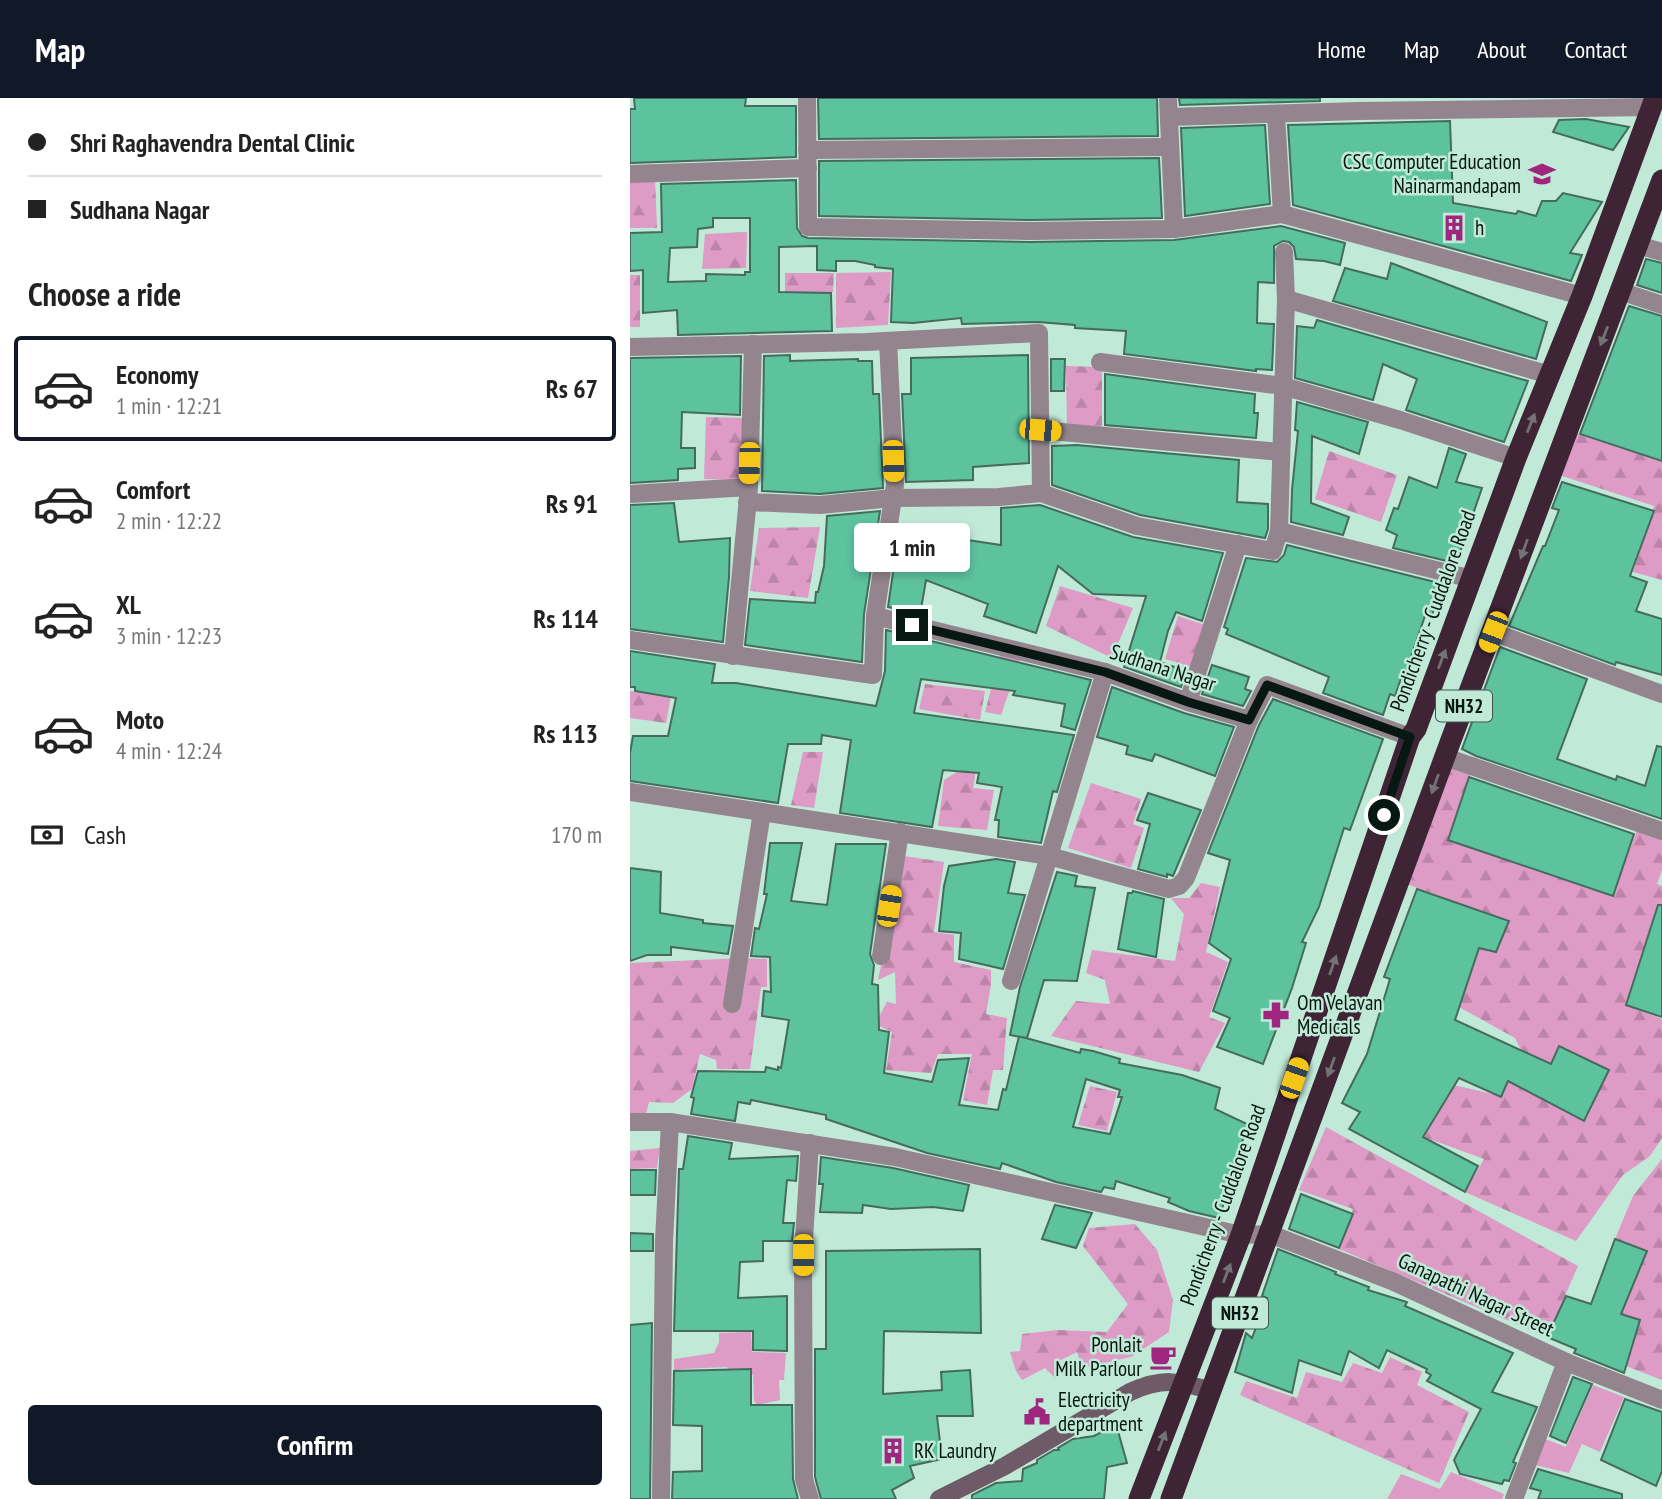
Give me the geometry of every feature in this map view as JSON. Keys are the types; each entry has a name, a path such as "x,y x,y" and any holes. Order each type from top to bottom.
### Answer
{"highway":[{"name":"Pondicherry - Cuddalore Road","path":"1139,1499 1241,1235 1413,733 1654,102"},
{"name":"NH32","path":"1171,1499 1448,748 1662,180"},
{"path":"1413,733 1448,748"}],"main road":[{"path":"939,1499 1005,1466 1129,1392 1149,1384 1185,1382 1211,1391"}],"street":[{"path":"807,98 808,228 1029,231 1174,229 1282,214 1582,296"},
{"path":"1168,98 1174,229"},
{"path":"1169,117 1276,115 1406,104 1654,102"},
{"path":"1276,115 1282,214"},
{"path":"807,150 1171,146"},
{"path":"630,174 808,169"},
{"path":"1637,245 1662,252"},
{"path":"630,494 748,495 820,505 893,498 999,497 1041,493 1137,526 1273,551 1279,531 1286,299 1284,252"},
{"path":"1620,291 1662,305"},
{"path":"1286,299 1550,375"},
{"path":"630,347 888,341 1039,333 1041,493"},
{"path":"630,640 873,675 875,616 893,498 888,341"},
{"path":"733,656 748,495 753,344"},
{"path":"1100,362 1283,386 1516,458"},
{"path":"1040,430 1280,453"},
{"path":"1279,531 1472,579"},
{"path":"1188,702 1238,544"},
{"name":"Sudhana Nagar","path":"875,616 1105,672 1188,702 1249,720"},
{"path":"1493,632 1662,694"},
{"path":"1012,981 1105,672"},
{"path":"630,792 1049,856 1169,889 1180,886 1186,878 1249,720 1267,685 1413,733"},
{"path":"1448,748 1662,831"},
{"path":"732,1004 762,812"},
{"path":"881,956 901,832"},
{"path":"630,1122 670,1122 895,1157 1241,1235 1270,1234"},
{"path":"661,1499 664,1241 670,1122"},
{"path":"810,1143 803,1268 804,1479 810,1499"},
{"name":"Ganapathi Nagar Street","path":"1270,1234 1392,1281 1566,1362 1662,1400"},
{"path":"1521,1497 1566,1362"}],"green space":[{"path":"655,179 657,228 630,228 630,181"},
{"path":"747,232 746,268 702,269 705,234"},
{"path":"891,272 888,325 836,328 836,273"},
{"path":"785,273 834,273 833,292 806,292 806,328 785,327"},
{"path":"630,275 640,275 640,327 630,327"},
{"path":"1066,366 1102,367 1102,432 1067,427"},
{"path":"706,417 747,418 742,480 704,479"},
{"path":"1572,432 1662,461 1662,580 1633,572 1654,506 1556,474"},
{"path":"1329,451 1397,475 1381,522 1315,499"},
{"path":"820,527 808,598 750,591 759,528"},
{"path":"1060,586 1133,608 1112,658 1046,626"},
{"path":"1178,616 1208,626 1195,668 1165,659"},
{"path":"1000,654 1021,657 1001,715 985,712"},
{"path":"925,684 985,691 980,720 919,709"},
{"path":"630,691 671,696 666,723 630,718"},
{"path":"968,720 984,722 973,788 994,790 987,830 938,826 944,780 960,770"},
{"path":"803,752 823,752 814,808 791,805"},
{"path":"1443,764 1470,775 1448,840 1612,896 1638,828 1662,838 1662,870 1657,884 1662,886 1662,910 1656,909 1626,1005 1662,1019 1662,1138 1650,1156 1623,1175 1576,1241 1465,1192 1484,1159 1424,1137 1454,1085 1501,1096 1521,1050 1515,1038 1459,1007 1479,948 1496,951 1509,921 1404,883"},
{"path":"1091,783 1141,799 1133,824 1144,828 1131,868 1068,848"},
{"path":"904,856 944,862 934,932 954,935 954,962 991,970 986,1014 1007,1018 1003,1070 993,1070 987,1105 963,1100 972,1054 938,1054 931,1073 886,1070 892,1032 879,1026 877,1020 887,1002 896,1004 895,972 878,980"},
{"path":"1201,883 1220,887 1206,952 1228,962 1209,1017 1225,1023 1199,1072 1051,1036 1076,1001 1110,1004 1105,980 1086,973 1092,950 1175,961 1184,914 1171,898 1189,898"},
{"path":"767,959 767,987 761,987 750,1069 717,1069 716,1060 700,1054 692,1089 673,1103 649,1102 646,1114 630,1116 630,963"},
{"path":"1090,1086 1117,1092 1107,1131 1078,1125"},
{"path":"1326,1127 1578,1266 1547,1337 1339,1249 1353,1209 1299,1190"},
{"path":"660,1148 657,1168 630,1169 630,1151"},
{"path":"1662,1159 1662,1380 1626,1366 1640,1320 1621,1314 1647,1251 1615,1239 1633,1196"},
{"path":"1135,1224 1157,1250 1173,1300 1169,1332 1131,1357 1082,1368 1077,1352 1057,1362 1055,1378 1045,1368 1022,1380 1010,1352 1020,1351 1022,1334 1058,1330 1107,1332 1128,1304 1083,1246 1089,1228"},
{"path":"751,1332 752,1352 786,1353 784,1380 779,1380 780,1400 757,1405 754,1401 753,1375 729,1374 727,1367 682,1369 674,1372 674,1359 714,1353 719,1342 719,1333"},
{"path":"1390,1357 1422,1372 1417,1385 1469,1412 1439,1483 1240,1395 1246,1381 1297,1398 1306,1372 1342,1382 1353,1363 1382,1373"},
{"path":"1593,1385 1624,1397 1600,1452 1582,1444 1569,1473 1535,1465 1545,1439 1566,1447"},
{"path":"1451,1472 1504,1494 1502,1499 1387,1499 1401,1474 1440,1489"}],"building":[{"path":"634,98 746,98 745,106 796,106 796,157 630,163 630,109 635,109"},
{"path":"818,98 1157,98 1158,136 819,139"},
{"path":"1179,98 1320,98 1320,101 1180,105"},
{"path":"1586,119 1629,127 1613,150 1553,132 1559,120"},
{"path":"1450,121 1453,203 1516,214 1518,211 1536,216 1542,201 1556,201 1563,193 1602,202 1570,253 1582,255 1571,281 1293,205 1288,125"},
{"path":"1265,125 1270,204 1185,216 1181,128"},
{"path":"1159,158 1162,218 1029,220 819,216 819,161"},
{"path":"796,180 797,228 802,236 808,238 1029,242 1174,240 1281,226 1345,243 1340,265 1296,259 1294,247 1289,242 1283,241 1274,246 1274,283 1258,282 1257,323 1274,324 1272,370 1256,371 1124,354 1126,331 1075,328 1075,325 1038,322 962,324 961,318 913,323 891,322 893,269 855,261 836,261 836,271 817,270 817,246 779,247 779,292 831,293 832,331 678,335 677,310 643,313 643,270 630,271 630,233 662,232 661,184","holes":["713,218 750,218 750,272 745,272 745,275 706,274 706,281 668,282 670,248 697,247 698,229 713,227"]},
{"path":"1646,259 1662,263 1662,293 1637,285"},
{"path":"1391,263 1547,322 1536,359 1333,301 1345,268 1387,279"},
{"path":"1629,306 1662,316 1662,461 1580,434"},
{"path":"1317,320 1528,381 1504,442 1406,410 1417,379 1383,364 1373,400 1295,378 1297,326 1314,328"},
{"path":"790,355 790,361 872,361 873,394 879,394 883,488 820,494 762,491 764,356"},
{"path":"1028,355 1029,463 973,467 973,480 906,482 902,394 911,394 911,358"},
{"path":"741,356 740,415 682,412 681,448 695,448 695,468 678,469 678,480 630,483 630,358"},
{"path":"1051,359 1065,359 1064,391 1051,391"},
{"path":"1105,374 1255,394 1254,413 1258,413 1256,438 1105,425"},
{"path":"1297,402 1368,422 1359,454 1312,436 1311,503 1349,517 1343,535 1291,522 1298,431 1295,430"},
{"path":"1077,445 1239,460 1237,502 1268,504 1268,529 1265,538 1140,515 1052,485 1052,446"},
{"path":"1449,448 1466,454 1456,482 1482,488 1458,558 1453,556 1451,562 1393,548 1397,535 1386,530 1394,508 1398,509 1409,477 1437,488"},
{"path":"1562,482 1654,511 1630,576 1647,582 1636,611 1662,619 1662,675 1616,662 1615,665 1509,626 1559,510 1552,508"},
{"path":"674,503 679,542 730,538 723,642 630,629 630,505"},
{"path":"1040,505 1133,537 1223,553 1202,621 1176,612 1168,631 1160,662 1186,671 1181,687 1124,667 1146,596 1093,594 1058,566 1036,633 984,616 988,604 926,580 920,615 888,607 896,552 943,552 948,537 1001,545 1001,508"},
{"path":"880,511 864,614 862,662 745,645 750,599 815,603 824,566 827,516"},
{"path":"1287,545 1443,584 1432,615 1426,613 1406,671 1404,670 1395,696 1390,694 1383,715 1323,693 1329,677 1226,634 1228,629 1224,627 1246,558 1277,562 1284,555"},
{"path":"886,630 1091,680 1075,730 1061,726 1065,704 1013,695 1015,691 921,679 914,713 1074,735 1057,792 1053,791 1041,843 998,837 999,820 995,820 1002,787 977,783 979,773 943,770 932,827 840,813 851,740 822,735 821,744 788,744 778,803 630,781 633,736 668,736 676,698 635,691 635,687 630,687 630,651 715,664 712,683 736,683 876,706 885,671"},
{"path":"1500,647 1587,679 1557,759 1616,780 1617,776 1645,786 1657,746 1662,747 1662,819 1462,749"},
{"path":"1212,665 1249,677 1245,689 1251,691 1243,706 1202,694"},
{"path":"1112,687 1184,713 1234,727 1215,776 1155,754 1152,761 1126,754 1128,746 1097,737"},
{"path":"1273,699 1383,739 1350,830 1344,828 1319,907 1302,942 1306,943 1292,988 1263,1064 1217,1047 1230,1018 1213,1011 1231,959 1209,943 1230,860 1208,853 1259,725"},
{"path":"1469,777 1634,834 1613,896 1448,840"},
{"path":"1148,793 1201,810 1173,876 1167,874 1167,877 1138,869 1150,824 1137,820"},
{"path":"770,843 802,843 791,901 827,905 836,844 886,844 870,954 874,965 872,984 878,985 879,1030 889,1032 884,1073 932,1082 938,1060 969,1058 959,1105 998,1110 1003,1089 1006,1090 1019,1036 1080,1053 1081,1049 1093,1051 1120,1059 1119,1063 1182,1075 1220,1088 1215,1109 1249,1125 1229,1173 1233,1174 1219,1218 1189,1211 1168,1202 1170,1198 1116,1181 1114,1189 1104,1187 1101,1192 1056,1182 1002,1163 1000,1169 927,1153 826,1119 826,1115 751,1100 750,1104 738,1102 735,1121 691,1114 694,1098 691,1097 698,1071 765,1072 766,1067 778,1070 778,1067 781,1068 789,1020 762,1016 764,991 771,992 770,957 751,956 755,928 759,929 767,894 764,894","holes":["1086,1079 1120,1090 1118,1097 1122,1097 1110,1134 1073,1127"]},
{"path":"996,859 1015,862 1008,893 1025,895 1003,969 959,959 961,933 939,931 949,866"},
{"path":"630,868 661,872 660,913 703,920 703,923 733,926 728,954 671,947 671,955 647,955 630,961"},
{"path":"1057,872 1077,876 1075,886 1095,888 1077,981 1044,980 1027,1038 1010,1035 1020,987"},
{"path":"1417,889 1509,921 1496,952 1479,948 1455,1020 1551,1064 1559,1046 1609,1070 1584,1121 1508,1081 1501,1097 1459,1078 1423,1137 1478,1166 1465,1192 1349,1129 1360,1112 1342,1103 1367,1054 1390,979 1384,977"},
{"path":"1133,891 1164,899 1156,957 1118,949 1128,893"},
{"path":"1658,905 1662,905 1662,1017 1626,1005"},
{"path":"688,1136 732,1143 729,1159 798,1156 796,1181 787,1180 783,1223 794,1223 792,1241 763,1241 763,1261 740,1262 738,1298 787,1296 787,1351 753,1350 753,1331 674,1331 679,1169 683,1169"},
{"path":"821,1157 893,1168 969,1185 963,1211 933,1207 891,1209 863,1205 862,1213 820,1212 823,1184 819,1184"},
{"path":"630,1170 656,1170 655,1195 630,1195"},
{"path":"1301,1194 1353,1214 1339,1248 1289,1229"},
{"path":"1055,1205 1092,1213 1076,1248 1042,1239"},
{"path":"630,1233 653,1234 653,1251 630,1251"},
{"path":"1615,1239 1647,1251 1621,1314 1640,1320 1624,1373 1574,1353 1576,1349 1547,1337 1566,1296 1591,1304"},
{"path":"980,1249 981,1333 884,1331 883,1394 942,1390 941,1372 970,1370 973,1416 937,1416 942,1459 910,1466 914,1478 892,1490 896,1499 821,1499 815,1477 815,1349 826,1349 826,1251"},
{"path":"1278,1249 1369,1287 1368,1290 1407,1302 1405,1306 1513,1353 1492,1392 1537,1407 1513,1462 1516,1463 1509,1481 1504,1480 1502,1484 1460,1474 1454,1460 1481,1409 1427,1381 1431,1375 1426,1372 1427,1369 1387,1350 1379,1368 1349,1351 1341,1375 1299,1360 1292,1393 1235,1372 1246,1333 1252,1338 1267,1298 1262,1296"},
{"path":"652,1323 650,1499 630,1499 630,1325"},
{"path":"751,1369 751,1405 792,1405 793,1479 798,1499 672,1499 673,1472 702,1471 702,1426 673,1425 674,1371"},
{"path":"1573,1377 1592,1384 1566,1443 1550,1436"},
{"path":"1625,1399 1662,1412 1662,1471 1656,1486 1601,1460"},
{"path":"1116,1424 1127,1463 1107,1467 1104,1499 972,1499 972,1495 996,1483 1022,1481 1023,1469 1037,1463 1037,1460 1059,1450 1058,1448 1073,1439 1094,1436"},
{"path":"1538,1469 1622,1494 1622,1499 1538,1499 1541,1491 1530,1488"}],"place":[{"name":"CSC Computer Education Nainarmandapam","path":"1542,174"},
{"name":"h","path":"1454,228"},
{"name":"Om Velavan Medicals","path":"1276,1015"},
{"name":"Ponlait Milk Parlour","path":"1163,1357"},
{"name":"Electricity department","path":"1037,1412"},
{"name":"RK Laundry","path":"893,1451"}],"route":[{"path":"912,625 1105,672 1188,702 1249,720 1267,685 1410,737 1384,815"}]}
